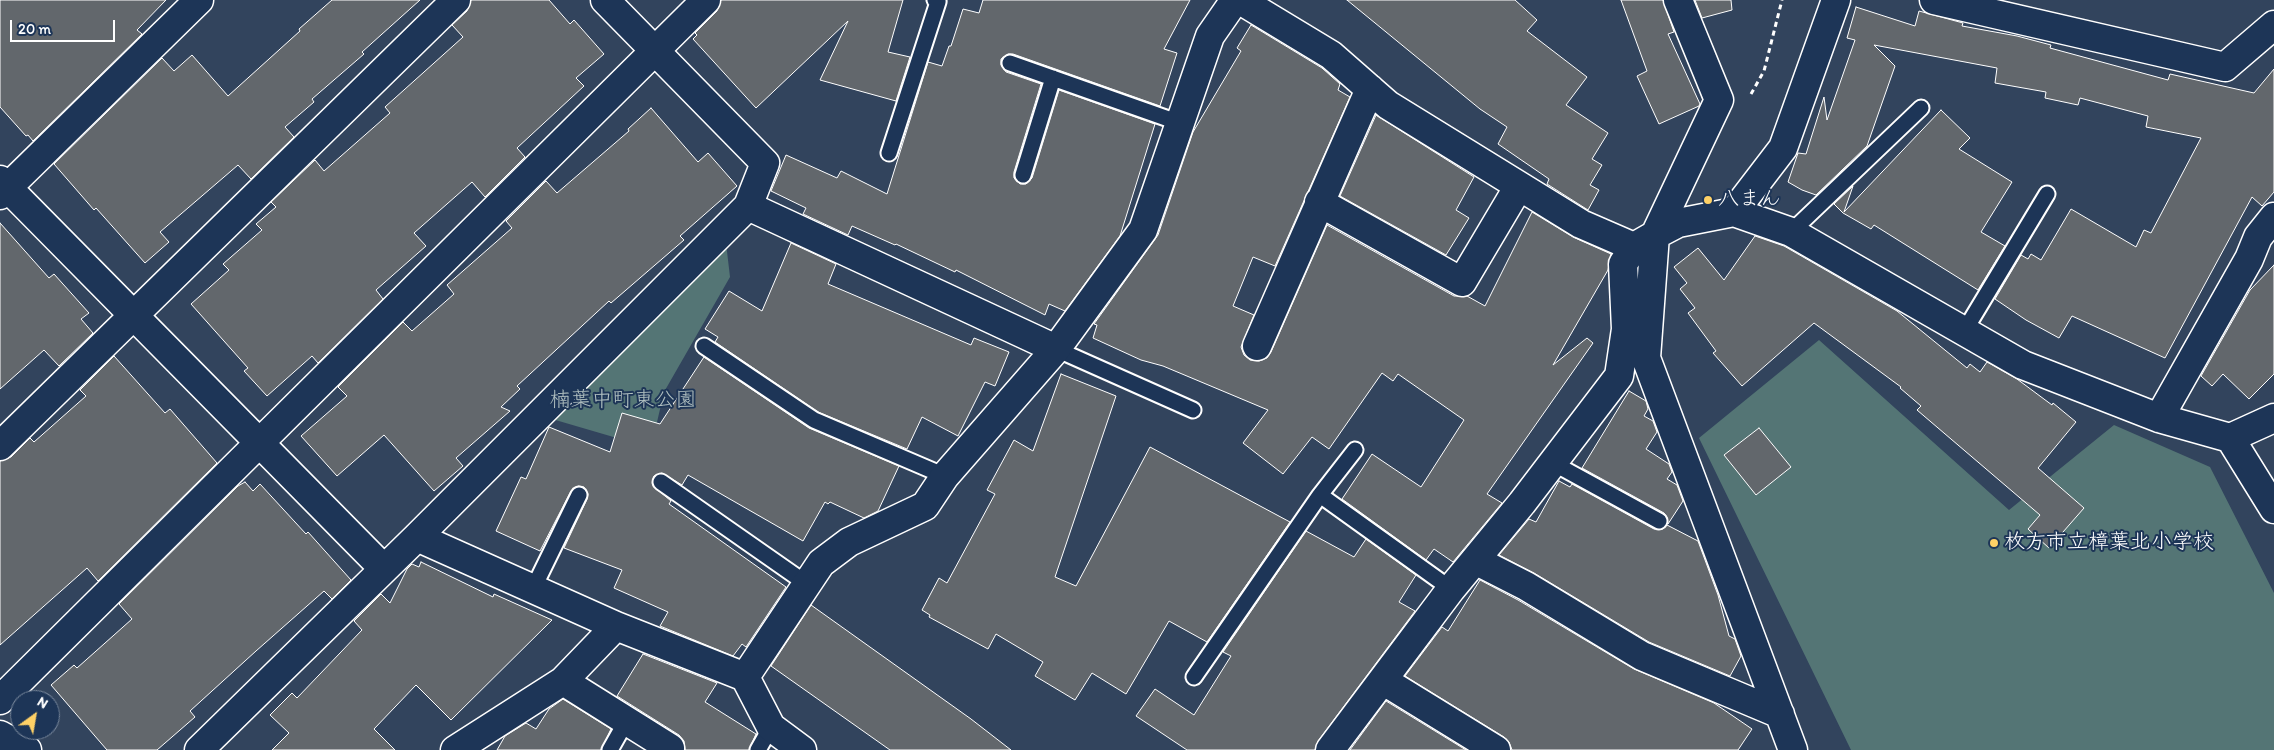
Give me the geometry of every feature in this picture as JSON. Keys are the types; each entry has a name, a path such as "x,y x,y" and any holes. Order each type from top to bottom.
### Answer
{"street":[{"path":"199,0 3,188 134,316 384,569"},
{"path":"0,446 456,0"},
{"path":"199,750 417,537 748,206 765,162 605,0"},
{"path":"0,700 706,0"},
{"path":"745,677 821,563 849,542 925,506 945,476 1056,349 1143,230 1210,36 1235,0"},
{"path":"1240,0 1331,55 1388,105 1581,224 1645,241 1678,223 1734,212 1791,232 2024,365 2159,418 2230,438 2274,418"},
{"path":"1330,750 1384,681 1451,589 1553,463 1619,376 1626,329 1623,264 1645,241 1719,100 1678,0"},
{"path":"1734,212 1783,148 1836,0"},
{"path":"1934,0 2225,67 2274,26"},
{"path":"1257,346 1370,89"},
{"path":"1320,202 1462,282 1519,186"},
{"path":"748,206 1056,349"},
{"path":"2159,418 2249,259 2269,235"},
{"path":"1645,241 1646,358 1793,750"},
{"path":"2230,438 2274,508"},
{"path":"417,537 616,626 745,677"},
{"path":"1475,560 1526,586 1642,656 1780,714"},
{"path":"455,750 563,681 616,626"},
{"path":"745,677 765,738 802,750"},
{"path":"563,681 670,748"},
{"path":"1384,681 1496,750"},
{"path":"0,735 27,750"}],"lane":[{"path":"889,153 938,2 934,0"},
{"path":"1010,63 1180,123"},
{"path":"1023,175 1053,78"},
{"path":"1791,232 1921,108"},
{"path":"1964,330 2047,194"},
{"path":"704,346 814,420 945,476"},
{"path":"1056,349 1193,410"},
{"path":"1194,678 1320,495 1355,450"},
{"path":"1553,463 1659,521"},
{"path":"661,482 807,584"},
{"path":"533,589 579,495"},
{"path":"1320,495 1451,589"},
{"path":"610,750 628,720"}],"green space":[{"name":"楠葉中町東公園","path":"726,243 730,277 664,392 651,448 552,419"},
{"name":"枚方市立樟葉北小学校","path":"1819,340 2009,510 2114,425 2210,467 2274,593 2274,750 1851,750 1699,438"}],"building":[{"path":"0,0 166,0 137,30 142,34 33,141 28,135 26,136 0,107"},
{"path":"332,0 420,0 362,52 364,54 312,99 314,102 285,127 294,137 251,179 238,165 160,232 169,242 145,263 96,208 94,210 54,164 162,58 174,71 192,55 228,96"},
{"path":"471,0 549,0 570,24 574,20 604,54 576,78 584,86 517,148 525,157 485,197 472,182 414,233 426,246 376,290 383,299 318,363 312,356 267,396 244,371 248,368 191,304 229,270 223,264 262,230 256,224 276,207 271,202 315,160 324,171 390,113 385,107 463,37 452,25 467,11"},
{"path":"721,0 903,0 888,52 910,57 896,101 820,80 848,21 756,108 693,39 697,35 695,33 717,11"},
{"path":"983,0 1190,0 1164,49 1177,53 1160,106 1013,54 1008,54 1001,59 1001,65 1006,72 1041,84 1014,172 1014,178 1020,184 1026,184 1032,178 1059,90 1155,124 1120,236 1065,311 1049,304 1045,315 956,270 955,272 896,244 852,226 848,235 803,214 806,208 771,191 786,155 837,178 841,171 887,194 928,62 942,66 949,46 951,46 963,9 979,13"},
{"path":"1347,0 1515,0 1537,20 1527,31 1587,77 1566,105 1608,133 1592,159 1602,165 1590,185 1599,190 1588,210 1547,184 1549,179 1498,144 1507,127 1480,109"},
{"path":"1621,0 1663,0 1674,32 1668,34 1700,104 1699,106 1659,124 1637,76 1647,71"},
{"path":"1695,0 1731,0 1732,10 1702,18"},
{"path":"1856,7 1915,26 1919,11 1963,23 1962,26 2017,36 2051,45 2050,48 2168,80 2170,74 2254,93 2274,69 2274,192 2262,206 2252,197 2165,358 2072,316 2059,338 2026,320 1995,299 2021,255 2028,259 2031,254 2041,260 2071,209 2136,247 2144,230 2151,233 2201,138 2146,127 2148,116 2080,98 2078,105 2045,98 2046,92 1995,83 1997,68 1874,45 1895,66 1867,146 1816,195 1802,190 1788,182 1798,153 1806,154 1824,97 1827,120 1855,40 1847,38"},
{"path":"1251,25 1322,68 1340,84 1338,90 1350,97 1275,266 1253,257 1233,306 1254,315 1241,347 1244,355 1250,360 1259,361 1267,358 1271,352 1327,225 1454,296 1467,296 1485,306 1532,212 1573,237 1611,254 1608,270 1553,365 1587,338 1593,343 1487,494 1502,503 1453,562 1434,549 1426,560 1342,499 1372,454 1421,487 1464,420 1398,374 1393,381 1382,373 1329,449 1312,437 1283,474 1243,443 1268,410 1163,366 1141,360 1093,338 1097,325 1094,324 1158,235 1193,132 1241,51 1237,48"},
{"path":"651,108 698,162 708,153 737,186 680,236 684,240 611,303 609,301 517,386 520,389 501,407 510,411 456,458 463,466 434,491 384,435 337,476 301,436 347,396 338,387 403,322 412,331 454,294 447,285 512,228 506,221 546,181 557,193 629,131 628,129"},
{"path":"1941,110 1970,138 1959,149 2012,182 1981,232 2005,246 1978,290 1874,225 1871,229 1843,213 1834,204 1853,186 1844,212"},
{"path":"1376,115 1474,177 1456,210 1469,218 1446,255 1340,196"},
{"path":"0,223 49,278 54,274 89,313 81,319 93,333 59,366 44,350 0,389"},
{"path":"1755,236 1784,246 1897,311 1967,368 1970,364 1980,372 1987,362 2017,379 2052,405 2053,403 2076,422 2038,468 2084,508 2049,548 2028,529 2040,515 1917,410 1921,406 1901,387 1814,323 1742,386 1713,353 1716,351 1688,313 1695,308 1680,289 1687,283 1674,267 1698,248 1724,280"},
{"path":"791,243 836,264 828,284 971,345 974,338 1009,352 995,386 985,382 958,436 922,417 907,449 818,412 715,342 718,337 705,329 729,291 762,311"},
{"path":"2274,265 2274,374 2249,399 2223,374 2212,386 2201,376 2250,290"},
{"path":"114,356 165,413 170,409 217,463 98,581 87,568 0,645 0,461 11,457 30,438 34,442 86,396 80,390"},
{"path":"704,357 809,428 899,466 878,511 864,518 830,502 828,504 825,502 803,541 688,475 682,485 662,473 654,476 653,486 671,501 669,504 786,587 746,647 742,644 733,656 660,626 668,612 614,588 622,570 564,548 587,499 588,494 584,487 578,486 571,491 540,551 496,531 521,477 526,479 549,427 610,452 622,413 660,424"},
{"path":"1061,374 1116,396 1055,577 1076,586 1150,447 1290,522 1207,642 1169,621 1126,694 1092,673 1075,700 1035,676 1043,662 996,634 988,649 929,617 930,615 922,610 939,578 947,583 995,494 987,490 1014,440 1033,451"},
{"path":"1629,391 1646,401 1648,409 1644,416 1653,421 1657,432 1646,449 1669,464 1672,472 1667,479 1677,485 1683,501 1668,524 1664,513 1582,468"},
{"path":"1759,428 1791,467 1756,495 1724,455"},
{"path":"1559,481 1570,487 1572,484 1654,529 1663,529 1667,525 1698,541 1718,595 1729,636 1735,639 1741,656 1730,676 1649,642 1534,573 1499,555 1529,519 1536,522"},
{"path":"245,482 253,491 260,484 306,534 308,532 351,580 332,599 324,591 190,711 195,717 157,750 107,750 60,695 60,690 55,690 51,685 74,665 77,668 132,619 119,604 238,486"},
{"path":"1306,531 1354,557 1366,539 1416,575 1399,602 1415,611 1318,741 1315,750 1187,750 1136,716 1155,689 1194,715 1231,656 1223,652"},
{"path":"421,562 493,597 494,594 552,620 451,720 416,685 374,729 395,750 272,750 289,733 270,715 292,693 297,698 362,630 354,621 381,594 390,603 407,569 412,564 419,567"},
{"path":"1480,580 1518,600 1634,669 1714,703 1752,729 1738,750 1512,750 1509,742 1504,737 1405,676 1442,627 1448,631"},
{"path":"811,605 971,719 1011,750 890,750 771,666"},
{"path":"643,654 717,683 705,702 756,734 749,750 685,750 684,741 679,735 617,696"},
{"path":"563,699 611,729 601,750 497,750 505,736 526,723 536,729 549,709"},
{"path":"1386,701 1466,750 1350,750"}],"place":[{"name":"八まん","path":"1708,200"},
{"name":"枚方市立樟葉北小学校","path":"1994,543"}]}
